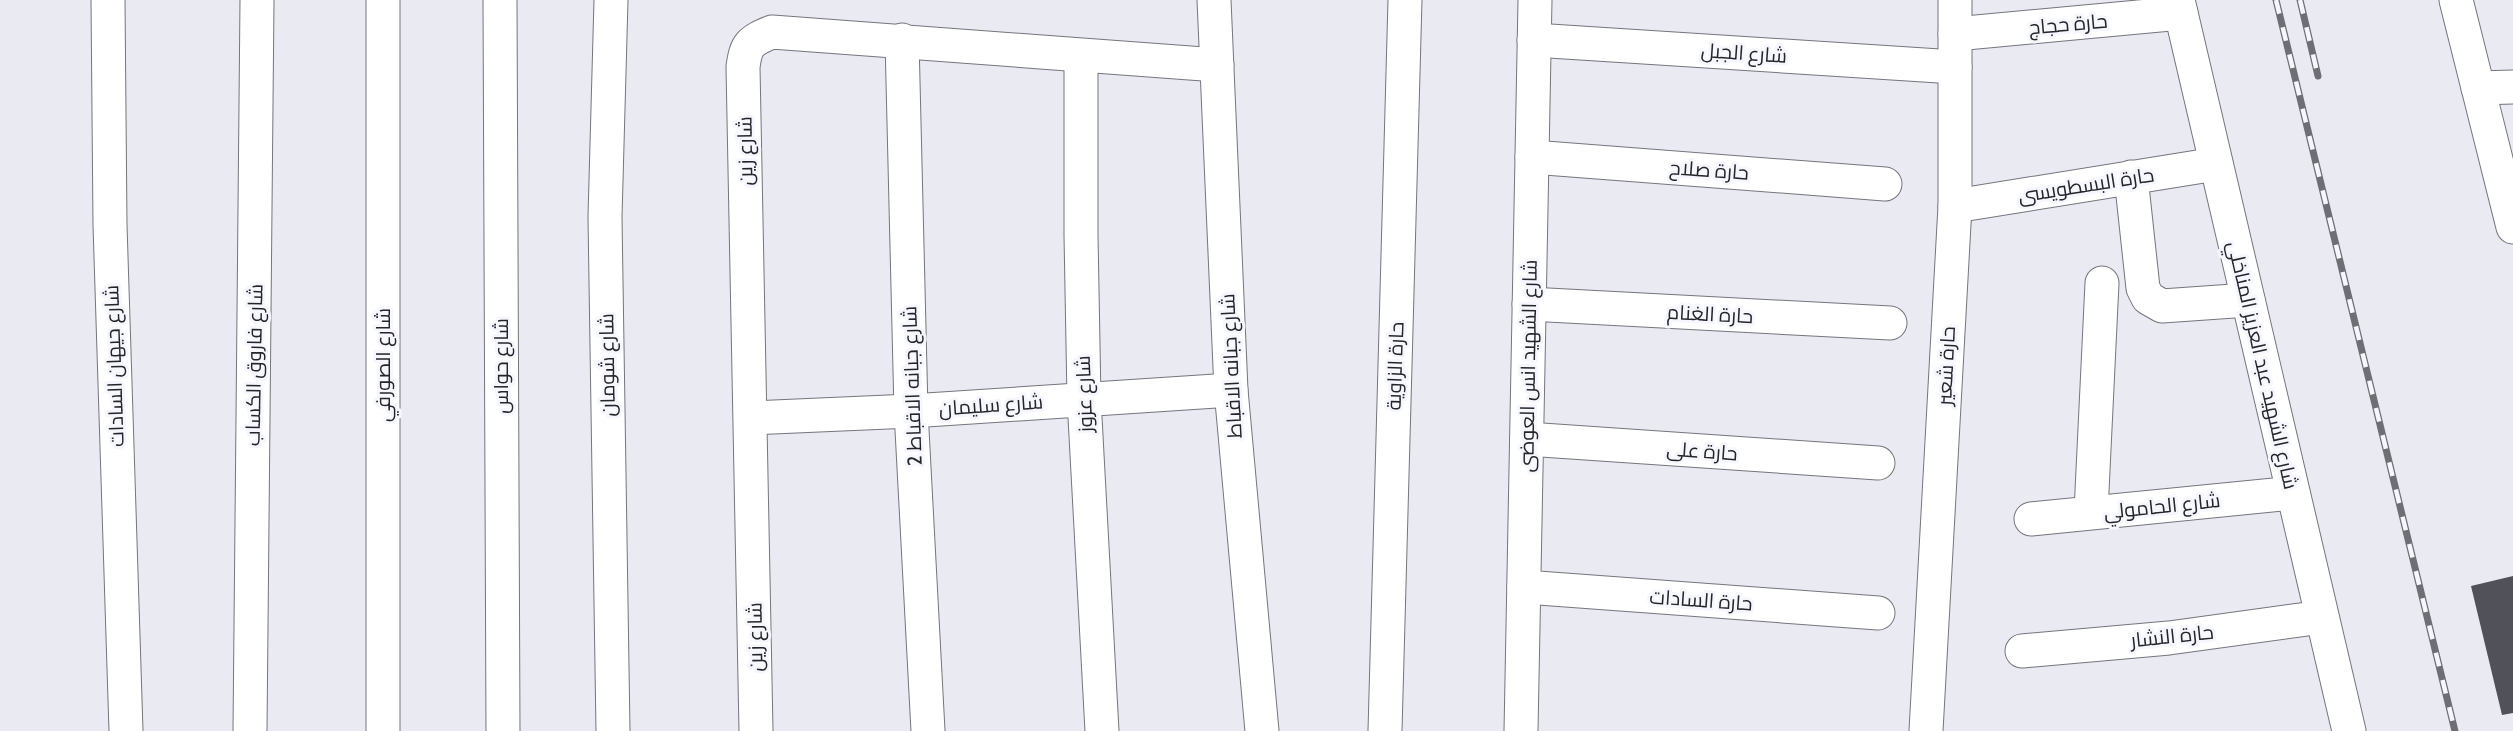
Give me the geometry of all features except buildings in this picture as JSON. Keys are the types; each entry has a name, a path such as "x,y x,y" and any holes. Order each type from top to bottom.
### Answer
{"street":[{"name":"شارع جيهان السادات","path":"108,0 110,225 126,731"},
{"name":"شارع فاروق الكساب","path":"250,731 257,0"},
{"name":"شارع الصورفي","path":"383,0 383,731"},
{"name":"شارع حواس","path":"500,0 502,731"},
{"name":"شارع شومان","path":"611,0 605,217 613,731"},
{"name":"شارع جبانه الاقباط","path":"1214,0 1231,390 1262,731"},
{"name":"حارة الزاوية","path":"1385,731 1405,0"},
{"name":"شارع الشهيد انس العوضى","path":"1521,731 1535,0"},
{"name":"حارة شعير","path":"1926,731 1955,206 1955,0"},
{"path":"2456,0 2513,227"},
{"name":"حارة حجاج","path":"1955,34 2180,7"},
{"name":"شارع الشهيد عبد العزيز المناخلي","path":"2180,7 2349,731"},
{"name":"شارع زين","path":"756,731 743,68 745,50 754,39 772,32 1217,65"},
{"name":"شارع جبانه الاقباط 2","path":"902,40 911,411 928,731"},
{"name":"شارع الجبل","path":"1534,40 1955,67"},
{"name":"شارع عزوز","path":"1081,56 1083,399 1102,731"},
{"path":"2478,88 2513,87"},
{"name":"حارة صلاح","path":"1532,157 1885,184"},
{"name":"حارة البسطويسى","path":"1955,206 2216,164"},
{"path":"2131,177 2143,288 2148,298 2162,306 2248,300"},
{"path":"2091,512 2102,283"},
{"name":"حارة الغنام","path":"1529,304 1890,323"},
{"name":"شارع سليمان","path":"751,418 911,411 1231,390"},
{"name":"حارة على","path":"1527,439 1878,462"},
{"name":"شارع الحامولي","path":"2031,519 2293,493"},
{"name":"حارة السادات","path":"1524,587 1878,613"},
{"name":"حارة النشار","path":"2022,651 2169,638 2322,617"}],"railway":[{"path":"2276,0 2455,731"},
{"path":"2300,0 2318,76"}]}
